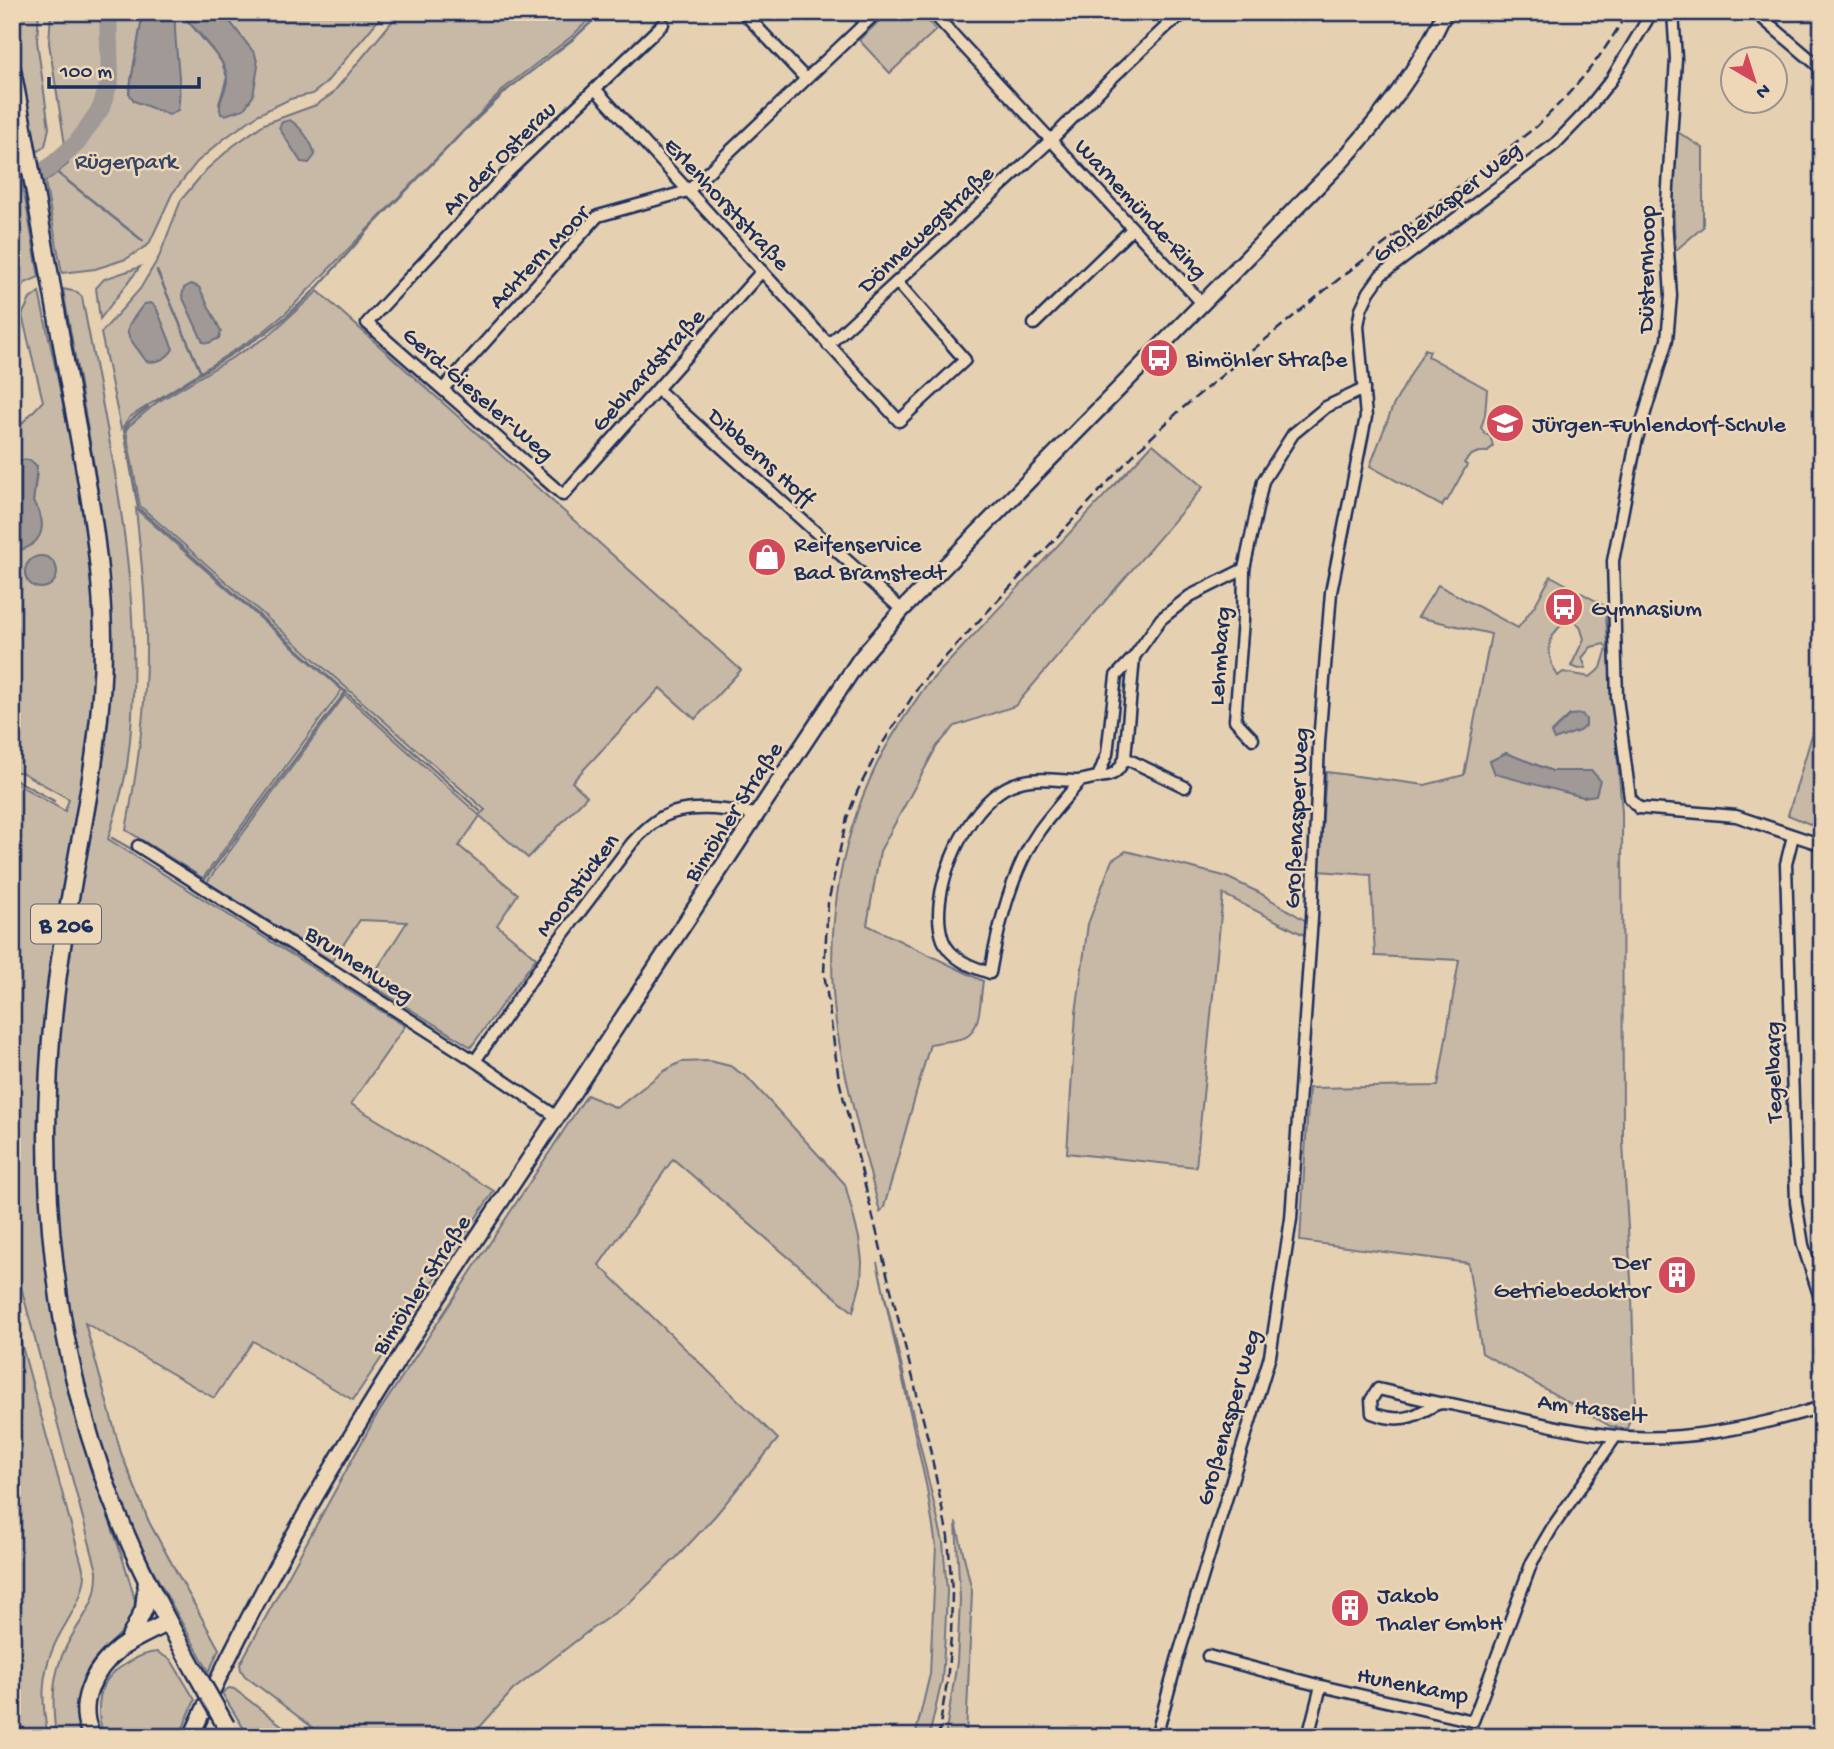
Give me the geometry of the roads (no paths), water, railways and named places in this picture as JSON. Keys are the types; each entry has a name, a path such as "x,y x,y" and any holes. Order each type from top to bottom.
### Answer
{"main road":[{"name":"B 206","path":"12,70 94,526 102,595 103,643 95,751 65,928 51,1032 46,1107 47,1189 57,1287 77,1386 110,1494 147,1581 229,1731"},
{"path":"127,1644 144,1609 147,1581"},
{"path":"93,1737 85,1704 96,1674 118,1650 168,1622"}],"street":[{"path":"743,12 806,79"},
{"path":"688,191 877,12"},
{"name":"Warnemünde-Ring","path":"932,12 1202,303"},
{"path":"1158,12 1169,24"},
{"name":"Warnemünde-Ring","path":"1050,141 1169,24 1187,12"},
{"name":"Bimöhler Straße","path":"191,1737 246,1621 365,1411 860,659 901,610 1341,162 1380,118 1421,61 1446,12"},
{"name":"Großenasper Weg","path":"1156,1737 1270,1356 1291,1219 1312,918 1319,741 1331,592 1366,417 1358,326 1361,309 1368,292 1381,275 1555,144 1611,80 1652,12"},
{"name":"Düsternhoop","path":"1673,12 1676,59 1666,219 1671,296 1667,340 1636,442 1613,561 1617,698 1630,798 1639,808 1736,816 1793,836"},
{"path":"1755,12 1822,69"},
{"name":"An der Osterau","path":"368,323 506,174 663,24"},
{"name":"Erlenhorststraße","path":"596,90 899,421 965,360 897,282"},
{"name":"Dönnewegstraße","path":"828,345 1050,141"},
{"name":"Achtern Moor","path":"443,389 598,216 688,191"},
{"path":"1034,324 1132,229"},
{"name":"Gebhardstraße","path":"563,495 762,271"},
{"name":"Gerd-Gieseler-Weg","path":"368,323 563,495"},
{"name":"Lehmbarg","path":"1253,740 1235,720 1244,569 1263,481 1293,434 1326,407 1364,389"},
{"name":"Dibberns Hoff","path":"658,390 901,610"},
{"name":"Lehmbarg","path":"1098,777 1107,754 1116,676 1134,657 1161,619 1189,596 1244,569"},
{"path":"1080,781 1037,833 1012,885 995,944 990,973 969,966 954,956 943,941 939,918 942,890 950,862 968,827 981,809 1000,791 1025,781 1047,777 1080,781 1112,776 1119,770 1125,758 1134,657"},
{"path":"1125,758 1185,787"},
{"name":"Moorstücken","path":"475,1061 558,941 646,828 664,816 686,810 757,814"},
{"path":"1793,836 1822,845"},
{"name":"Tegelbarg","path":"1793,836 1786,864 1796,1202 1803,1245 1822,1304"},
{"name":"Brunnenweg","path":"138,846 475,1061 557,1117"},
{"name":"Am Hasselt","path":"1439,1403 1403,1419 1388,1419 1372,1413 1371,1400 1378,1389 1616,1436 1662,1437 1725,1431 1783,1419 1822,1407"},
{"name":"Hunenkamp","path":"1208,1656 1321,1686 1473,1721 1532,1562 1552,1528 1616,1436"},
{"name":"Hunenkamp","path":"1308,1737 1321,1686"}],"waterway":[{"path":"12,189 50,167 77,143 101,108 110,80 108,12"},
{"path":"156,401 264,334 286,317 315,290 372,226 461,134 508,89 572,40 602,12"},
{"path":"50,167 143,241"},
{"path":"157,271 201,373"},
{"path":"148,407 130,421 124,430 138,508 480,811"},
{"path":"205,879 346,691"},
{"path":"12,781 18,781 54,801"},
{"path":"112,838 140,854"},
{"path":"153,862 328,973"},
{"path":"433,1040 465,1061"}],"railway":[{"path":"938,1737 951,1636 952,1592 948,1537 928,1439 839,1080 824,972 828,903 847,818 857,792 879,749 921,683 1136,452 1179,411 1330,286 1537,126 1586,73 1627,12"}],"place":[{"name":"Bimöhler Straße","path":"1159,358"},
{"name":"Jürgen-Fuhlendorf-Schule","path":"1505,423"},
{"name":"Reifenservice Bad Bramstedt","path":"767,557"},
{"name":"Gymnasium","path":"1564,607"},
{"name":"Der Getriebedoktor","path":"1677,1275"},
{"name":"Jakob Thaler GmbH","path":"1350,1608"}],"park label":[{"name":"Rügerpark","path":"126,160"}]}
